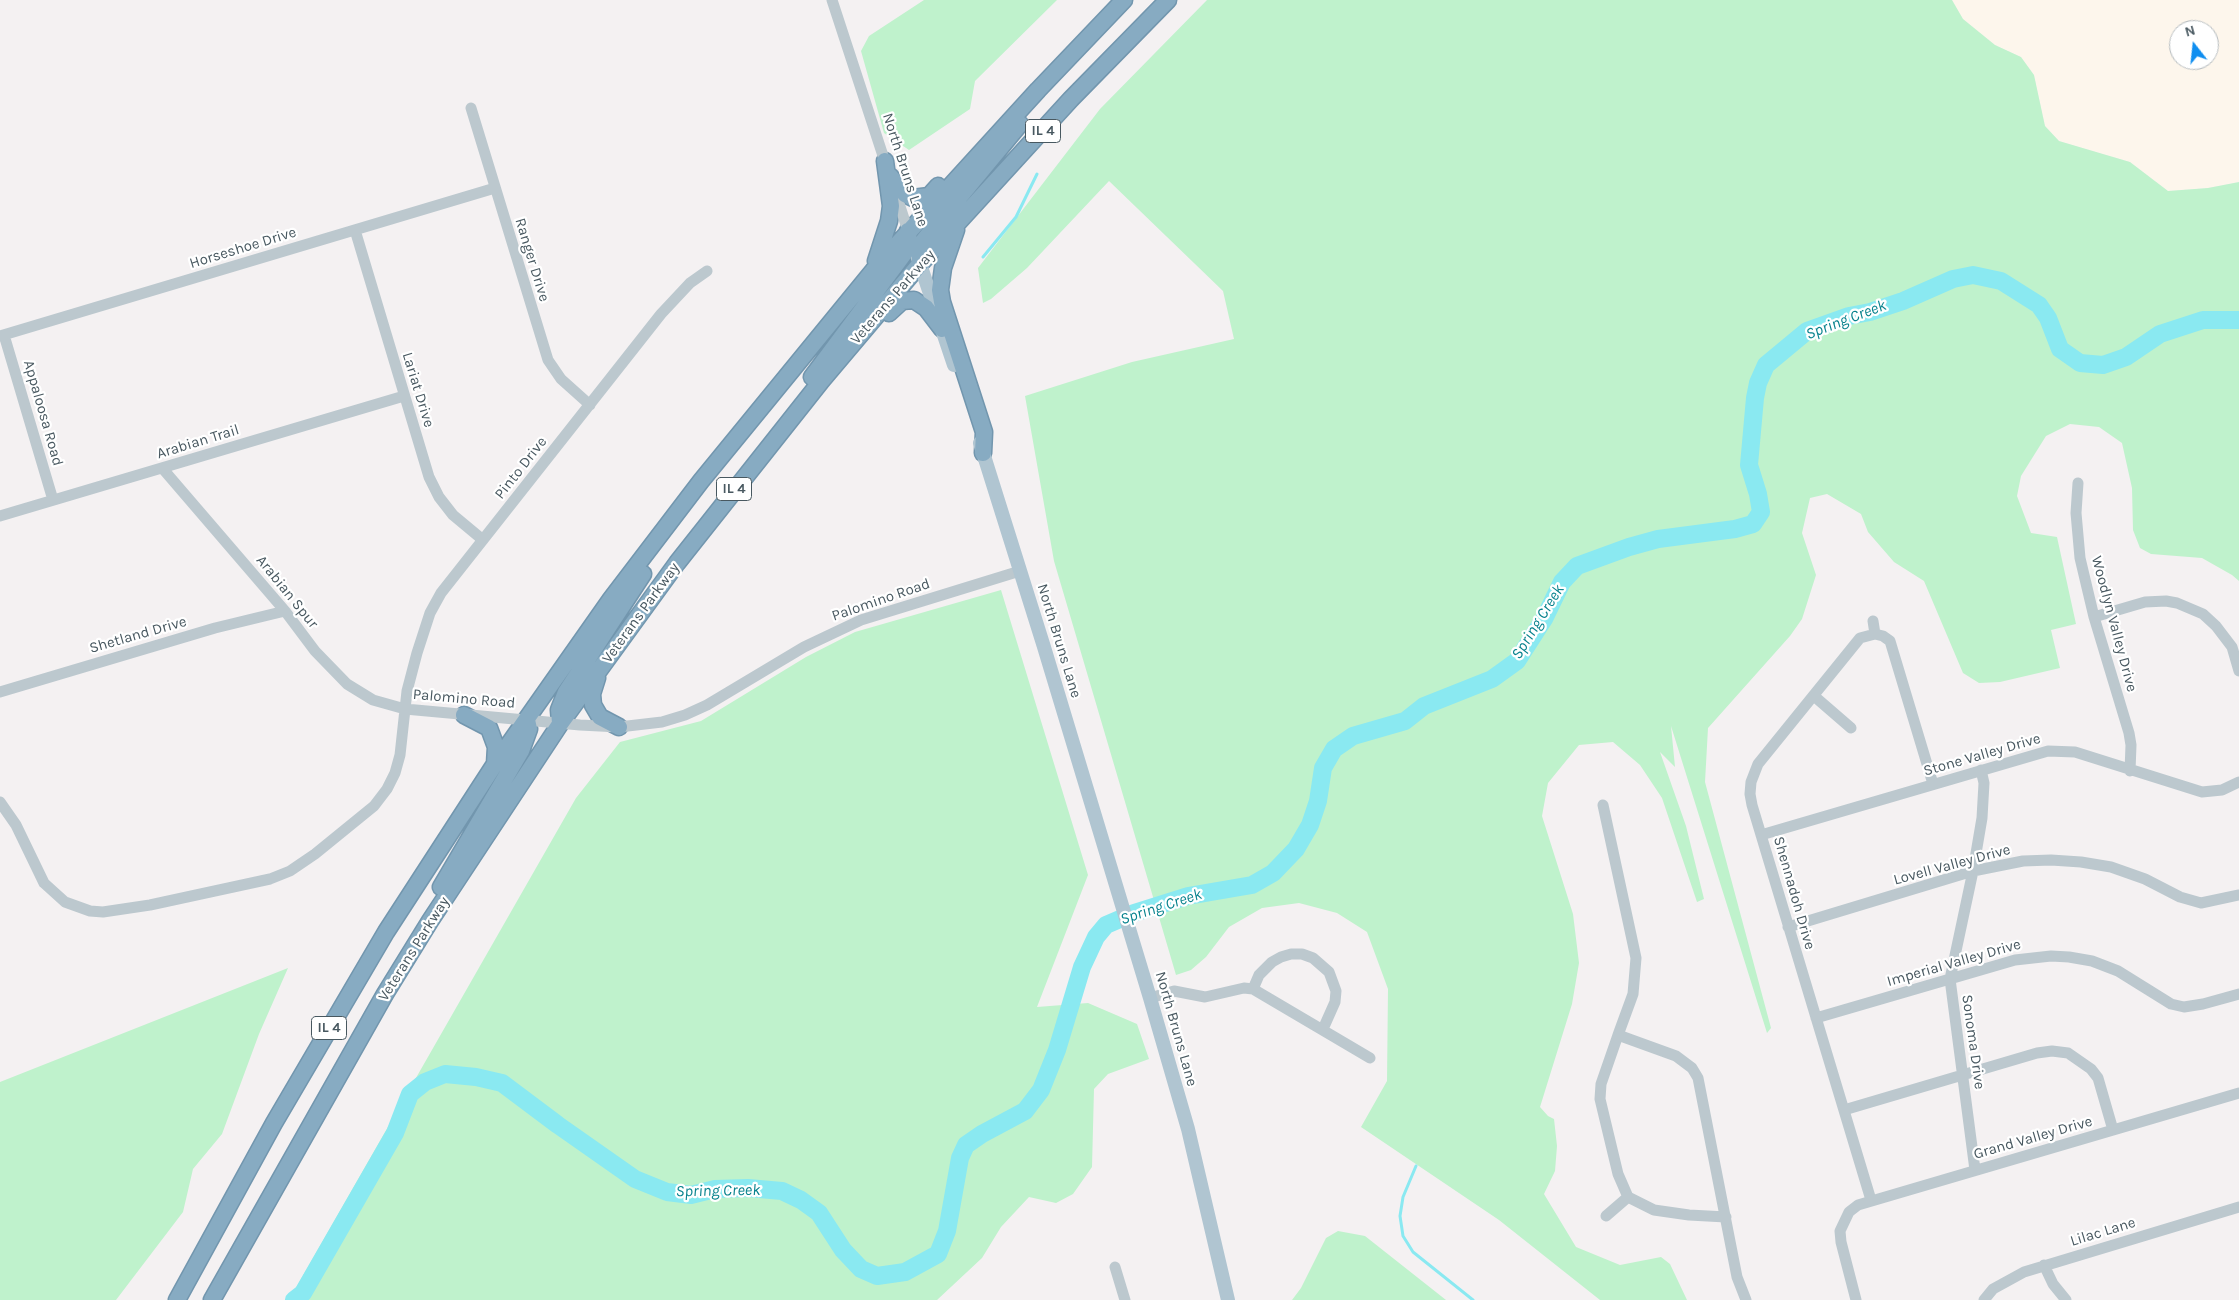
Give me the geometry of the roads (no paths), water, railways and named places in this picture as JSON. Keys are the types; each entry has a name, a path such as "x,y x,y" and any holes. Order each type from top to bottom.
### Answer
{"highway":[{"name":"Veterans Parkway","path":"177,1300 274,1122 346,997 391,924 495,764 611,599 701,481 872,270 1124,0"},
{"name":"Veterans Parkway","path":"212,1300 299,1144 409,954 560,724 677,563 784,426 920,264 1072,99 1168,0"},
{"path":"920,264 922,246 930,233 1044,96 1090,36"},
{"path":"888,168 910,197 922,199 929,196 1010,107 1038,90"},
{"path":"872,270 889,221 891,206 888,168"},
{"path":"962,218 944,261 940,290 942,302 984,432 983,453"},
{"path":"768,447 791,405 906,251 908,231"},
{"path":"784,426 825,390 893,308 902,301 914,300 921,303 942,329"},
{"path":"560,724 559,710 566,692 664,543 701,481"},
{"path":"603,665 593,688 593,705 600,717 619,727"},
{"path":"464,715 489,728 496,747 495,764"},
{"path":"409,954 433,901 521,750 529,729 526,720"}],"main road":[{"name":"North Bruns Lane","path":"908,231 983,453 1115,878 1192,1148 1228,1300"}],"street":[{"name":"North Bruns Lane","path":"832,0 908,231"},
{"name":"Ranger Drive","path":"471,108 548,360 561,378 590,406"},
{"name":"Horseshoe Drive","path":"2,335 495,188"},
{"name":"Lariat Drive","path":"355,230 429,477 439,497 453,515 483,540"},
{"name":"Pinto Drive","path":"404,709 407,691 430,613 441,593 676,295 707,271"},
{"name":"Appaloosa Road","path":"2,335 53,500"},
{"name":"Arabian Trail","path":"0,516 404,396"},
{"name":"Arabian Spur","path":"163,469 285,610 315,651 346,684 373,700 404,709"},
{"name":"Woodlyn Valley Drive","path":"2078,482 2077,541 2083,577 2132,744 2130,771"},
{"name":"Palomino Road","path":"0,802 16,825 44,883 65,902 83,910 103,912 150,905 270,879 290,871 340,836 378,801 395,773 400,755 404,709 560,724 619,727 640,726 685,715 727,694 804,647 861,620 1020,571"},
{"path":"2094,617 2145,602 2177,603 2209,619 2224,634 2232,647 2239,671"},
{"name":"Shetland Drive","path":"0,692 215,628 285,610"},
{"path":"1873,621 1875,634 1883,636 1890,641 1933,784"},
{"name":"Shennadoh Drive","path":"1871,1200 1788,927 1750,794 1752,777 1758,764 1860,638 1875,634"},
{"path":"1814,696 1851,728"},
{"name":"Stone Valley Drive","path":"1761,835 2048,751 2062,750 2075,752 2130,771 2202,792 2222,790 2239,782"},
{"name":"Sonoma Drive","path":"1975,1170 1950,979 1973,871 1982,818 1984,783 1981,770"},
{"path":"1603,805 1636,958 1633,994 1601,1084 1600,1099 1616,1167 1628,1197 1654,1210 1689,1215 1726,1217"},
{"name":"Lovell Valley Drive","path":"1788,927 1973,871 2023,861 2081,862 2127,872 2192,902 2210,902 2239,894"},
{"path":"1253,989 1259,976 1272,962 1281,957 1302,954 1313,958 1329,972 1336,991 1335,1002 1323,1029"},
{"name":"Imperial Valley Drive","path":"1816,1018 2031,957 2069,956 2092,961 2118,971 2171,1004 2184,1007 2239,994"},
{"path":"1150,998 1174,991 1205,997 1244,988 1253,989 1370,1058"},
{"path":"1618,1035 1676,1056 1692,1068 1698,1078 1737,1276 1746,1300"},
{"path":"1844,1110 2037,1053 2052,1051 2068,1053 2091,1069 2098,1078 2114,1130"},
{"name":"Grand Valley Drive","path":"1856,1300 1841,1242 1840,1231 1849,1212 1858,1205 2239,1093"},
{"path":"1606,1216 1628,1197"},
{"name":"Lilac Lane","path":"1984,1300 1993,1289 2010,1278 2044,1265 2239,1207"},
{"path":"2044,1265 2053,1284 2066,1300"},
{"path":"1115,1267 1125,1300"}],"waterway":[{"path":"983,257 1016,217 1037,174"},
{"name":"Spring Creek","path":"294,1300 303,1293 395,1133 410,1094 425,1082 445,1074 476,1077 502,1083 635,1179 667,1192 691,1195 715,1189 748,1188 782,1191 801,1200 819,1213 843,1250 861,1269 877,1276 905,1272 938,1254 947,1231 960,1158 966,1145 982,1134 1025,1111 1041,1090 1057,1050 1082,967 1096,937 1106,925 1134,913 1188,896 1252,885 1273,873 1296,849 1310,825 1318,801 1323,768 1334,749 1353,736 1405,721 1424,706 1492,679 1517,661 1544,619 1562,582 1577,566 1629,547 1658,539 1735,529 1753,524 1761,512 1758,494 1749,465 1758,383 1766,365 1807,331 1849,316 1870,312 1903,301 1953,279 1973,275 2001,281 2039,305 2048,318 2060,349 2080,363 2103,365 2126,357 2160,334 2203,320 2239,320"},
{"path":"1416,1166 1403,1197 1400,1216 1403,1236 1413,1252 1473,1300"}]}
